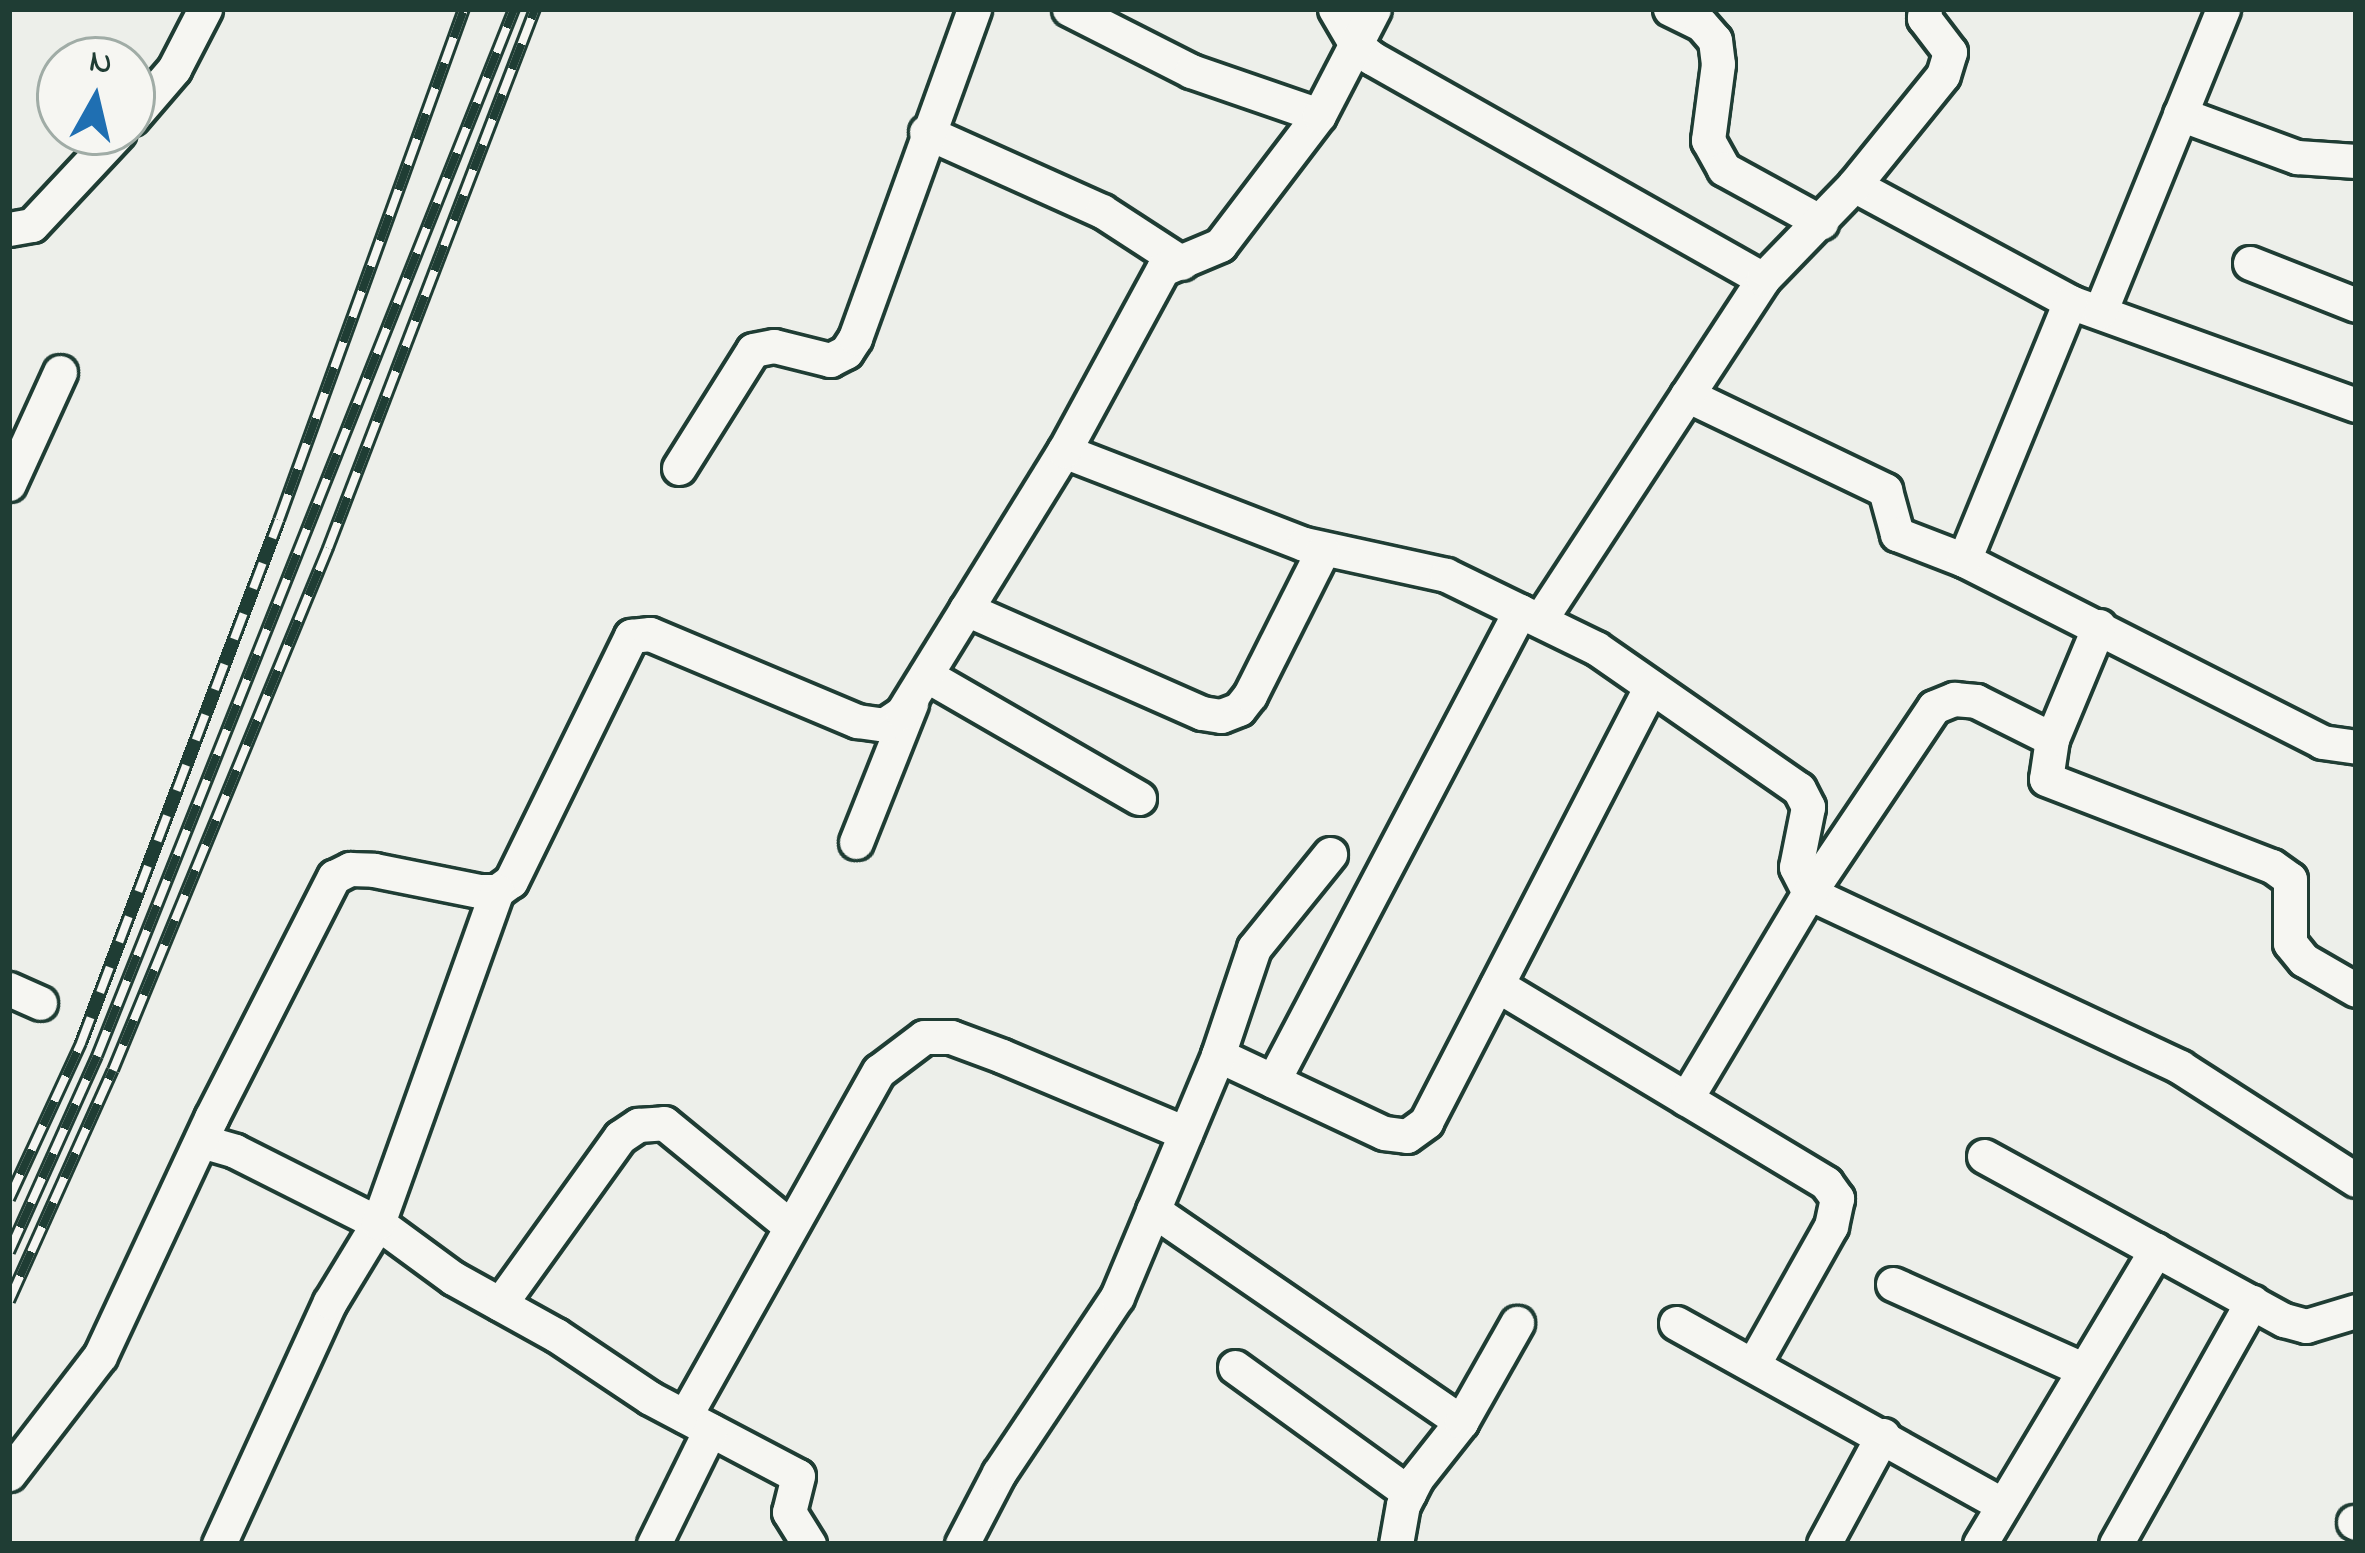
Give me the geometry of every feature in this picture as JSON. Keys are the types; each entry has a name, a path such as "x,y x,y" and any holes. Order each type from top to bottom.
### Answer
{"street":[{"path":"156,90 174,69 206,9"},
{"path":"679,468 753,350 773,346 830,360 846,352 974,9"},
{"path":"1070,9 1191,71 1319,115"},
{"path":"1335,9 1356,43 1372,58 1763,279"},
{"path":"218,1544 330,1302 378,1223 497,891 524,862 617,655 631,636 650,634 857,721 884,725 902,713 1064,451 1163,269 1220,245 1319,115 1374,9"},
{"path":"1670,9 1701,24 1714,40 1718,64 1708,140 1724,169 1821,222"},
{"path":"1273,1081 1530,615 1687,395 1763,279 1854,185 1951,62 1950,52 1924,18 1925,9"},
{"path":"1964,560 2180,114 2223,9"},
{"path":"2180,114 2297,158 2356,161"},
{"path":"926,132 1102,211 1181,263"},
{"path":"9,230 32,226 97,156"},
{"path":"1854,185 2085,307 2356,405"},
{"path":"2249,263 2356,305"},
{"path":"9,484 60,371"},
{"path":"1687,395 1886,490 1897,534 1964,560 2099,626 2322,742 2356,747"},
{"path":"1064,451 1323,550 1446,575 1596,648 1799,790 1808,807 1796,867 1809,893 2180,1067 2356,1180"},
{"path":"966,609 1202,713 1221,716 1239,709 1250,695 1323,550"},
{"path":"2099,626 2052,739 2046,779 2272,866 2290,879 2290,943 2304,960 2356,990"},
{"path":"921,683 1139,798"},
{"path":"856,842 921,683"},
{"path":"1217,1055 1384,1132 1407,1136 1426,1123 1651,687"},
{"path":"1686,1099 1809,893 1934,707 1954,699 1976,701 2052,739"},
{"path":"962,1544 999,1473 1117,1298 1217,1055 1254,948 1330,854"},
{"path":"9,1474 100,1356 201,1141 334,877 350,869 374,870 497,891"},
{"path":"1497,986 1826,1183 1837,1198 1831,1226 1753,1365"},
{"path":"9,989 40,1003"},
{"path":"653,1544 698,1423 790,1226 878,1071 924,1037 951,1037 1185,1133"},
{"path":"500,1304 620,1137 638,1125 664,1123 790,1226"},
{"path":"201,1141 235,1151 378,1223 453,1278 798,1477 789,1512 773,1544"},
{"path":"1984,1156 2252,1302 2306,1326 2356,1312"},
{"path":"1153,1210 1461,1422"},
{"path":"1980,1544 2156,1250"},
{"path":"1893,1284 2084,1370"},
{"path":"2116,1544 2252,1302"},
{"path":"1396,1544 1409,1492 1461,1422 1517,1323"},
{"path":"1676,1323 2003,1505"},
{"path":"1235,1367 1409,1492"},
{"path":"1833,1541 1883,1436"},
{"path":"789,1512 808,1544"}],"railway":[{"path":"9,1199 81,1043 279,520 464,9"},
{"path":"9,1252 97,1056 514,9"},
{"path":"9,1301 113,1070 328,548 535,9"}]}
